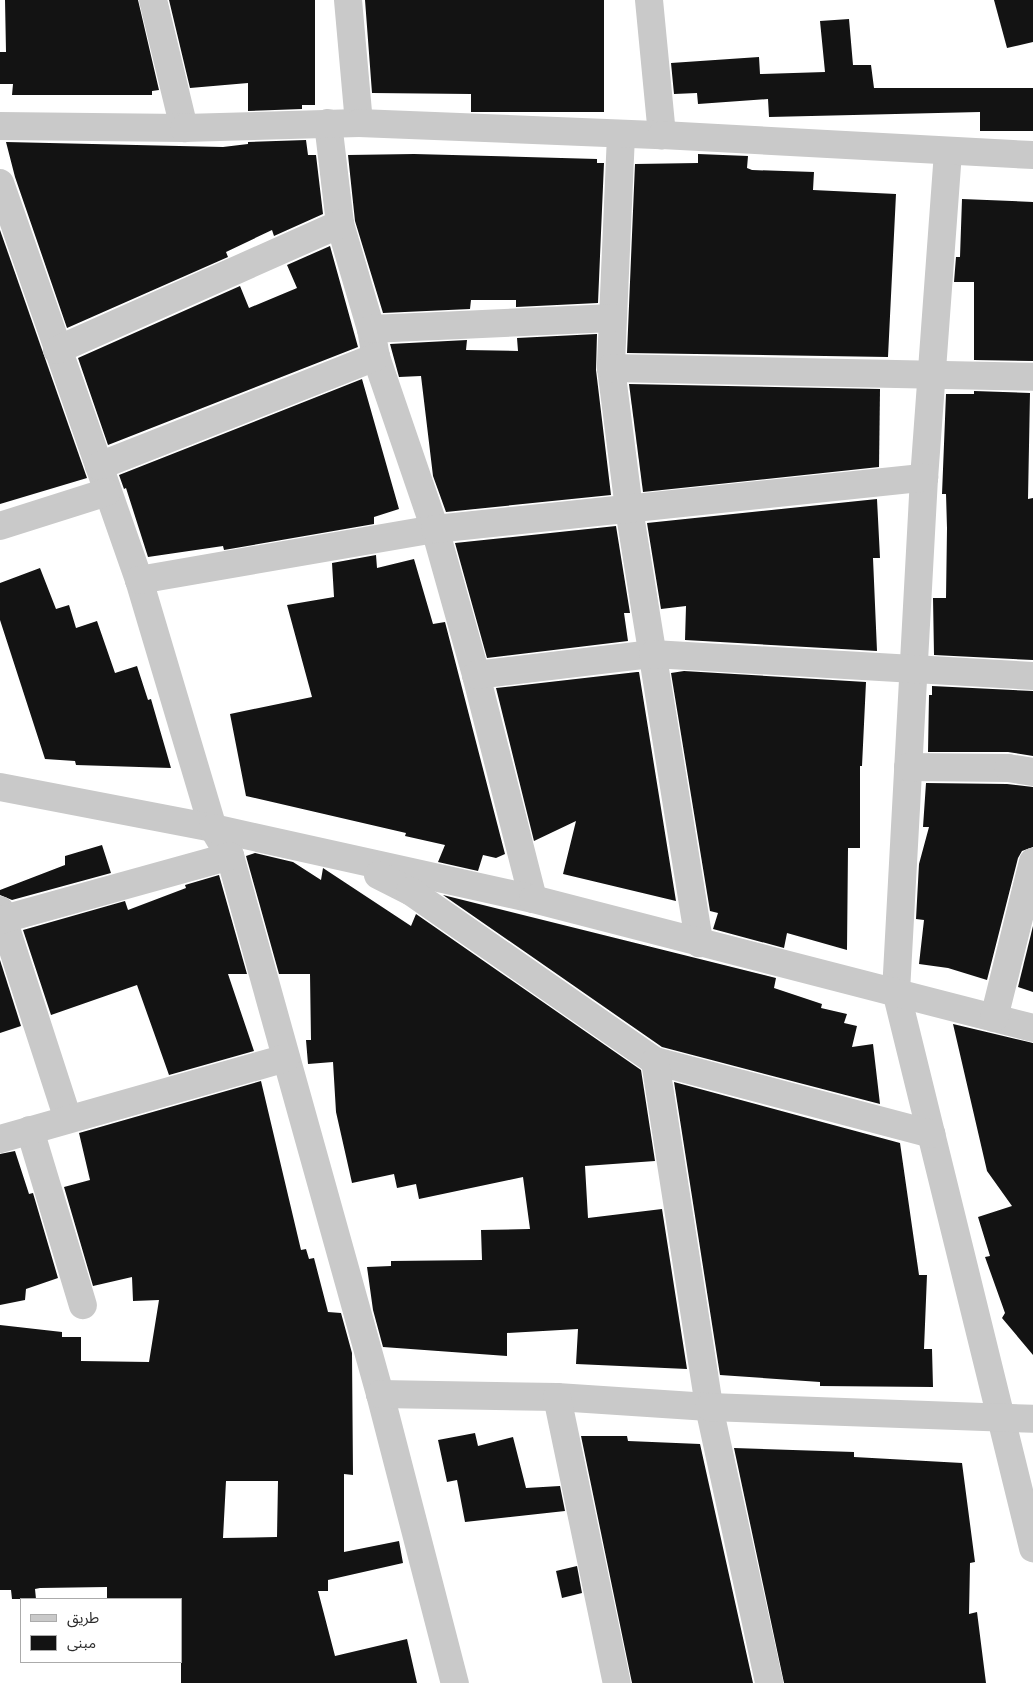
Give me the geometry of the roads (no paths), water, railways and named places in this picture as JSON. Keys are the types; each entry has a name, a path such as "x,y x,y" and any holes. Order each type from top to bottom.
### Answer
{"street":[{"path":"153,0 184,128"},
{"path":"348,0 359,124"},
{"path":"649,0 662,135"},
{"path":"328,123 340,224 371,329 376,358 435,529 476,675 533,899"},
{"path":"0,126 184,128 328,123 662,135 948,152 1033,155"},
{"path":"622,135 612,318 612,368 630,509 699,943"},
{"path":"948,152 924,478 896,991 1033,1548"},
{"path":"0,183 139,580 213,828 230,856 380,1394 455,1683"},
{"path":"58,350 340,224"},
{"path":"371,329 612,318"},
{"path":"0,526 376,358"},
{"path":"612,368 1033,377"},
{"path":"139,580 435,529 924,478"},
{"path":"476,675 654,654 1033,676"},
{"path":"908,766 1008,768 1033,772"},
{"path":"0,787 213,828 533,899 699,943 896,991 1033,1028"},
{"path":"68,1119 1,916 230,856"},
{"path":"344,858 410,891 655,1061 932,1134"},
{"path":"994,1018 1033,862"},
{"path":"0,1139 286,1058"},
{"path":"655,1061 709,1408 769,1683"},
{"path":"30,1130 83,1305"},
{"path":"380,1394 557,1397 709,1408 1033,1419"},
{"path":"557,1397 618,1683"}]}
